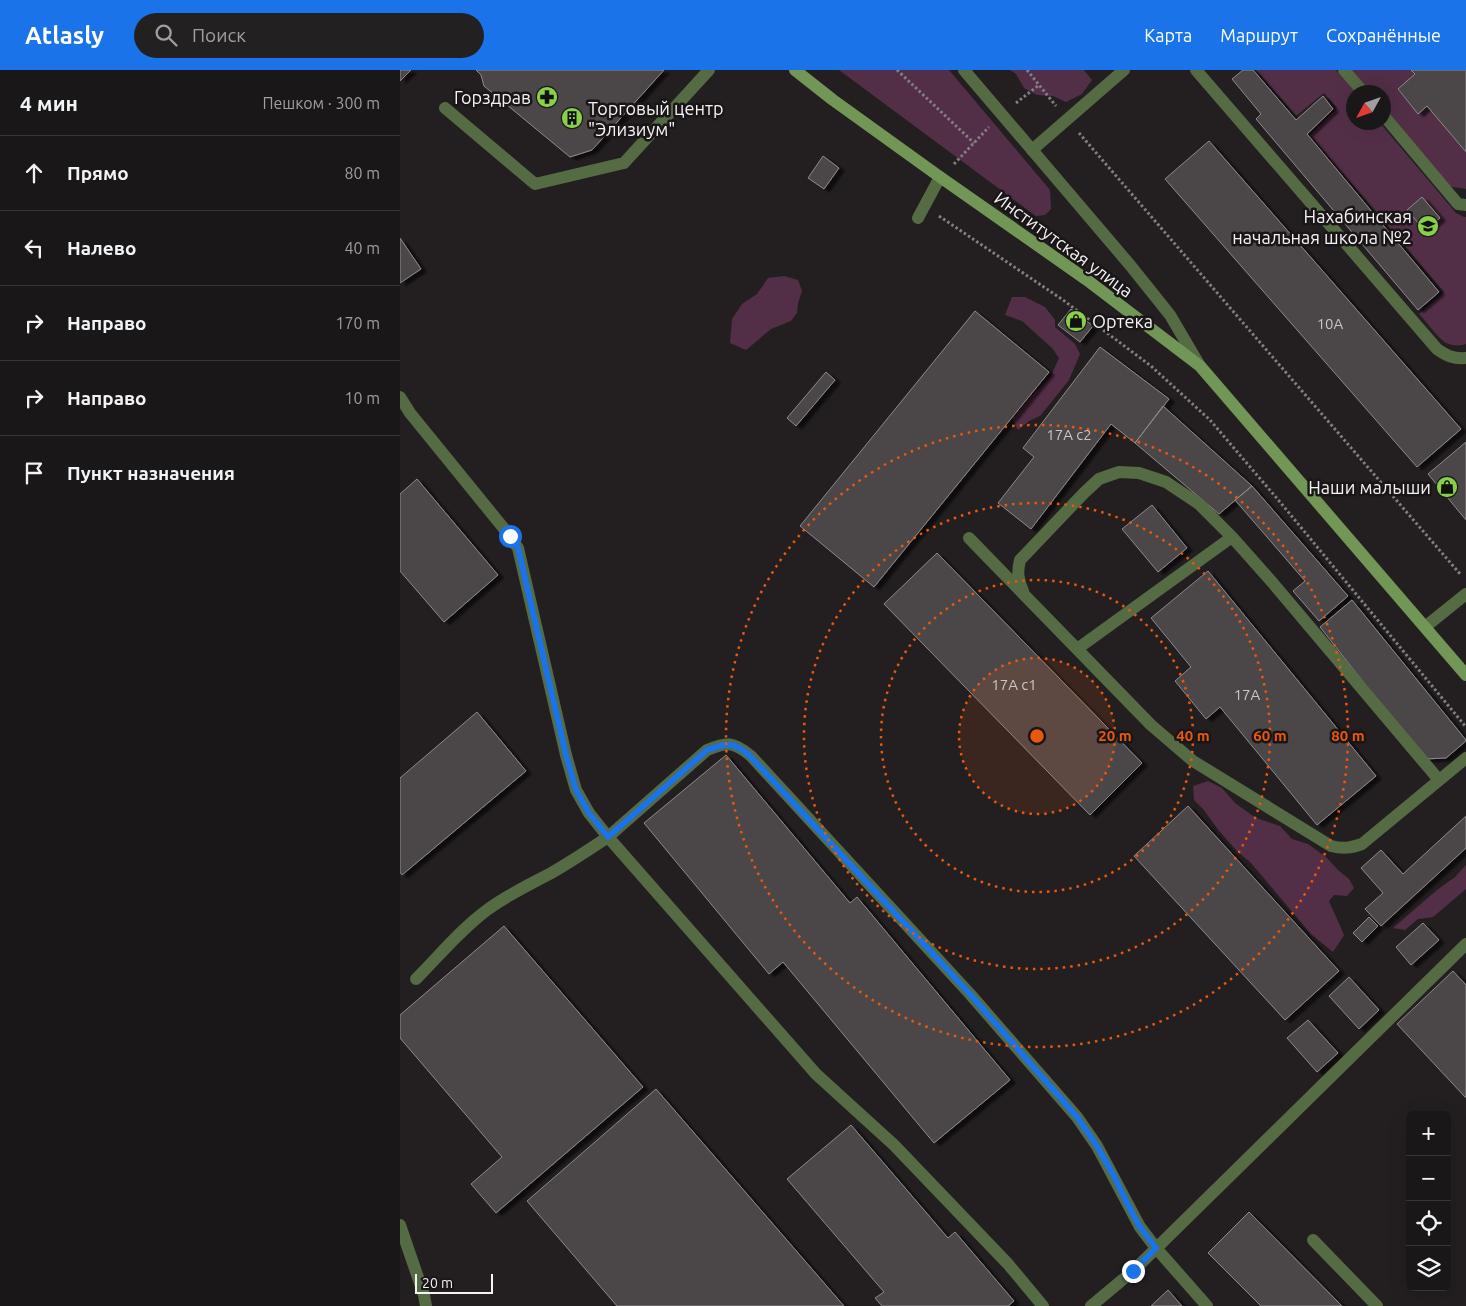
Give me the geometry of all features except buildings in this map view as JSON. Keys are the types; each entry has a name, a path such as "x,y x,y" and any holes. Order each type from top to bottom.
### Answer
{"street":[{"path":"445,108 535,184 624,163 709,70"},
{"name":"Институтская улица","path":"795,70 833,100 940,177 1087,280 1200,366 1466,675"},
{"path":"964,70 1130,265 1170,315 1200,366"},
{"path":"1032,150 1124,70"},
{"path":"1196,70 1437,349 1457,359 1466,358"},
{"path":"1344,70 1357,85"},
{"path":"1391,124 1458,204 1466,205"},
{"path":"918,218 940,177"},
{"path":"400,398 518,548 566,755 576,790 589,813 816,1074 894,1146 1008,1264 1044,1306"},
{"path":"1024,595 1019,581 1020,560 1099,479 1118,472 1139,473 1166,482 1199,504 1232,537 1440,780"},
{"path":"1077,649 1232,537"},
{"path":"969,538 1151,725 1193,760 1332,846 1351,848 1362,844 1466,758"},
{"path":"1425,627 1466,594"},
{"path":"416,979 469,924 488,909 521,888 575,859 608,837 707,750 723,744 739,746 970,994 1077,1117 1097,1146 1140,1227 1207,1306"},
{"path":"1092,1306 1133,1271 1466,944"},
{"path":"400,1225 426,1306"},
{"path":"1313,1240 1377,1306"}],"path":[{"path":"897,70 974,143"},
{"path":"1027,70 1067,119 1466,582"},
{"path":"924,206 1063,300 1151,366 1210,420 1466,727"}],"shaded area":[{"path":"839,70 949,70 1050,190 1051,209 1045,215 1036,216"},
{"path":"1010,70 1084,70 1092,80 1082,94 1066,102 1053,96 1037,95 1024,88 1016,74"},
{"path":"1256,70 1336,70 1349,85 1346,85 1346,130 1386,130 1456,213 1466,217 1466,344 1451,345 1446,343 1419,314 1444,292 1310,135 1337,108 1324,93 1296,116"},
{"path":"1350,70 1411,70 1415,74 1398,90 1418,114 1427,106 1466,152 1466,189 1445,184 1391,118 1391,85 1363,85"},
{"path":"784,276 798,280 802,291 797,313 791,321 771,329 746,350 730,343 732,319 742,304 757,294 768,278"},
{"path":"1012,297 1025,297 1045,307 1055,320 1055,327 1075,344 1080,354 1069,380 1040,416 1029,421 1018,430 1012,419 1050,378 1059,358 1052,348 1022,321 1005,315"},
{"path":"1208,781 1222,788 1235,803 1256,818 1280,826 1292,839 1308,844 1326,857 1349,879 1354,888 1347,896 1334,895 1329,901 1344,935 1333,952 1311,934 1251,863 1237,851 1194,800 1193,786"},
{"path":"1466,865 1466,889 1433,917 1418,919 1405,930 1393,928 1455,877"}],"place":[{"name":"Горздрав","path":"547,97"},
{"name":"Торговый центр \"Элизиум\"","path":"572,118"},
{"name":"Нахабинская начальная школа №2","path":"1428,226"},
{"name":"Ортека","path":"1076,321"},
{"name":"Наши малыши","path":"1447,487"}],"route":[{"path":"510,536 518,548 524,570 566,755 576,790 589,813 608,837 707,750 723,744 739,746 970,994 1077,1117 1097,1146 1140,1227 1156,1248 1133,1271"}]}
